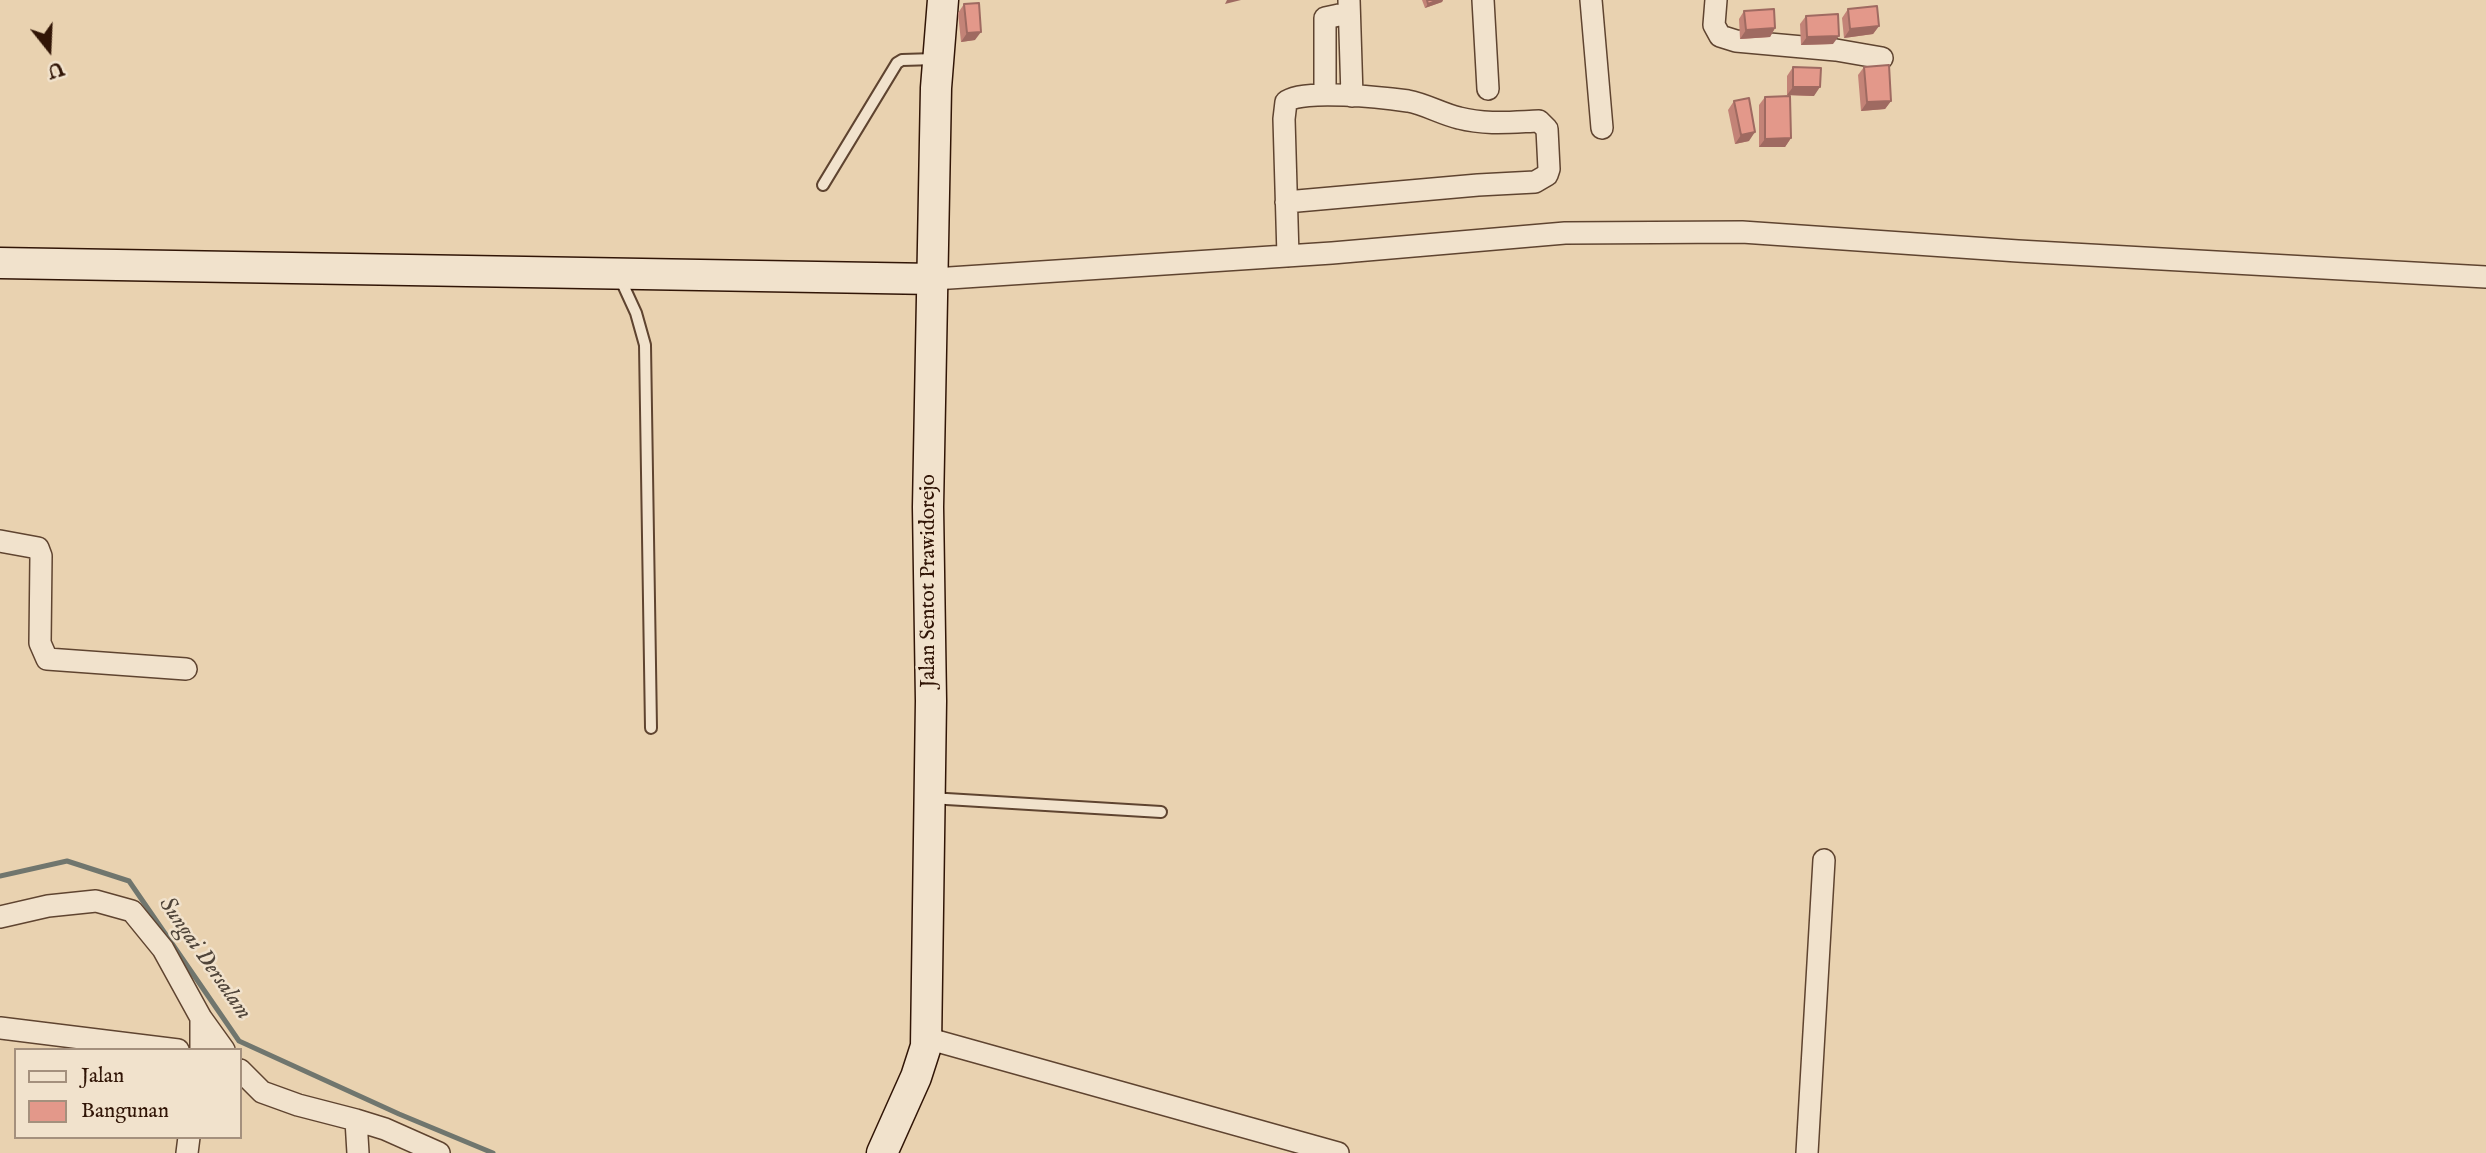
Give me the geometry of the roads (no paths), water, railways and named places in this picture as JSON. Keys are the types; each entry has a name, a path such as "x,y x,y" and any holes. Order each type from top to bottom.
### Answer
{"main road":[{"name":"Jalan Sentot Prawidorejo","path":"882,1153 916,1077 926,1046 931,701 928,507 938,59 943,0"},
{"path":"0,266 933,279"}],"street":[{"path":"1483,0 1488,89"},
{"path":"1591,0 1602,128"},
{"path":"1716,0 1714,25 1720,36 1736,41 1836,50 1882,58"},
{"path":"1325,95 1325,18 1339,15 1349,8"},
{"path":"1349,8 1352,96"},
{"path":"1286,202 1535,182 1547,175 1547,129 1539,121 1499,124 1459,118 1410,101 1352,96 1298,96 1286,102 1286,202 1288,256"},
{"path":"933,279 1288,256 1565,233 1741,232 2018,251 2486,277"},
{"path":"0,541 38,548 41,556 40,643 47,659 186,669"},
{"path":"1807,1153 1824,860"},
{"path":"0,916 48,906 96,901 132,911 163,949 201,1018 223,1048"},
{"path":"201,1018 201,1048"},
{"path":"0,1028 162,1048"},
{"path":"926,1038 1338,1153"},
{"path":"242,1072 262,1092 385,1129 439,1153"},
{"path":"356,1120 358,1153"}],"lane":[{"path":"823,185 897,63 902,60 938,59"},
{"path":"618,274 636,313 645,345 651,728"},
{"path":"930,798 1161,812"}],"waterway":[{"name":"Sungai Dersalam","path":"0,876 67,861 129,881 239,1041 399,1114 493,1153"}]}
